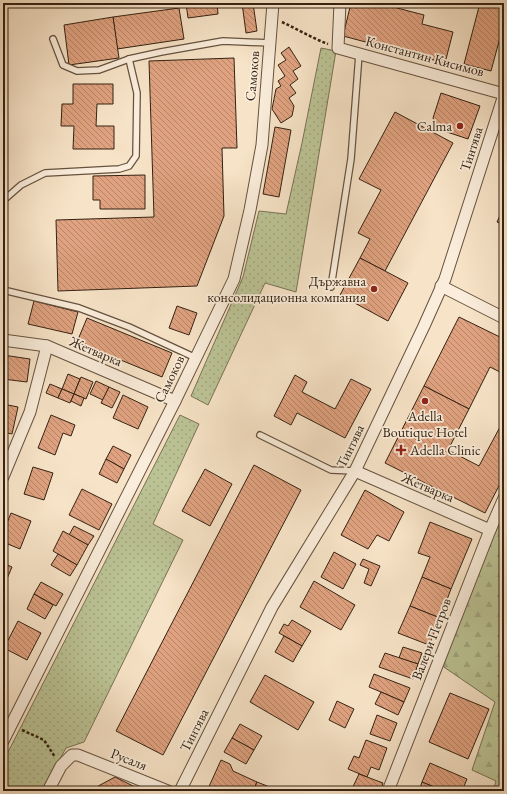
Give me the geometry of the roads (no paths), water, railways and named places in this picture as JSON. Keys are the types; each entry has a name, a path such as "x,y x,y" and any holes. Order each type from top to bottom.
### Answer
{"street":[{"name":"Самоков","path":"3,741 7,724 175,401 234,279 249,217 262,145 273,3"},
{"name":"Константин Кисимов","path":"340,3 338,48 504,95"},
{"name":"Тинтява","path":"180,791 272,607 355,471 424,326 447,271 504,95"},
{"path":"441,286 504,318"},
{"name":"Жетварка","path":"3,340 47,346 175,401"},
{"path":"3,477 30,412 47,346"},
{"name":"Жетварка","path":"355,471 490,530"},
{"name":"Валери Петров","path":"388,791 490,530 504,498"},
{"name":"Русаля","path":"48,791 61,766 72,755 78,755 168,791"}],"lane":[{"path":"53,39 63,65 77,71 99,70 129,59 223,41 270,43"},
{"path":"331,288 351,159 359,54"},
{"path":"5,199 21,185 45,173 119,169 129,166 136,156 137,93 129,59"},
{"path":"3,290 79,308 129,328 196,358"},
{"path":"260,435 331,470 355,471"}],"place":[{"name":"Calma","path":"460,126"},
{"name":"Държавна консолидационна компания","path":"374,289"},
{"name":"Adella Boutique Hotel","path":"425,401"},
{"name":"Adella Clinic","path":"401,450"}]}
